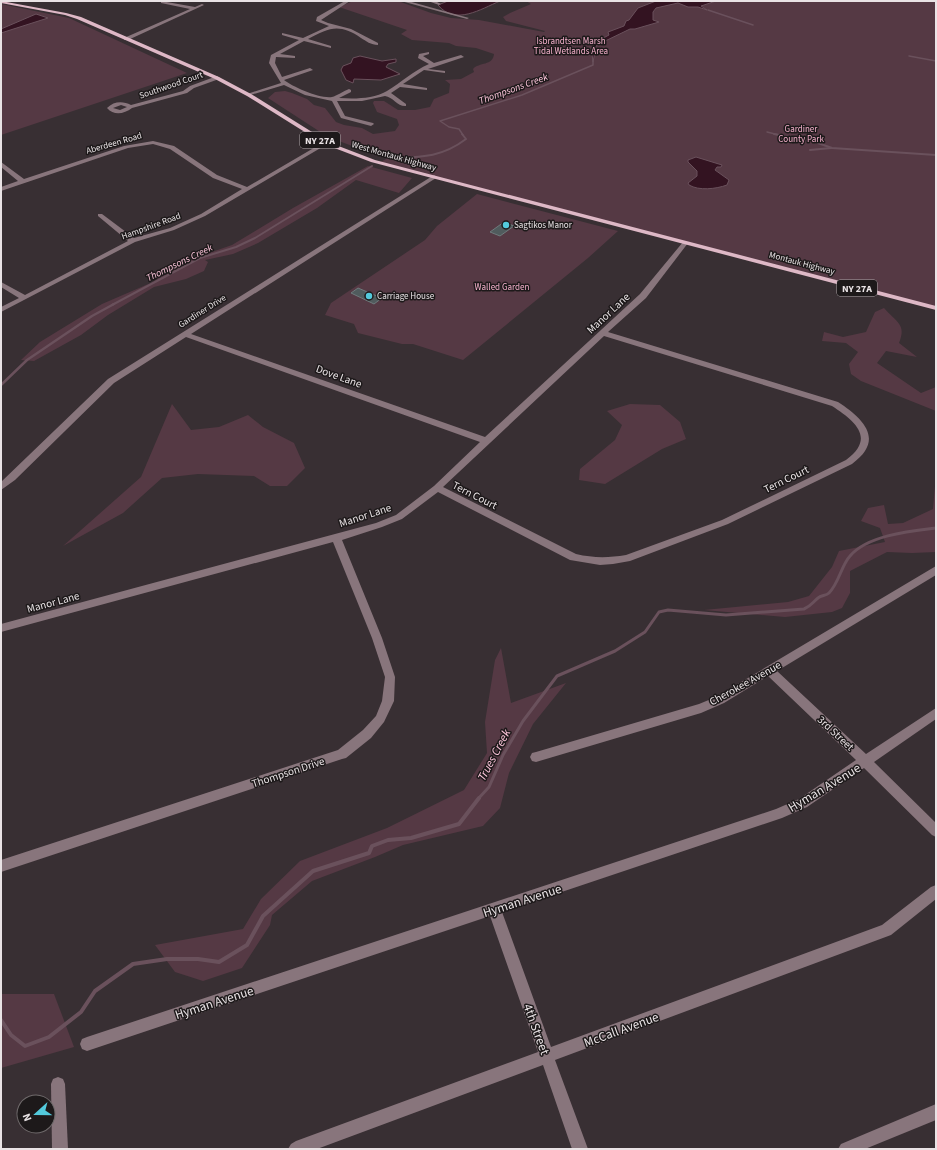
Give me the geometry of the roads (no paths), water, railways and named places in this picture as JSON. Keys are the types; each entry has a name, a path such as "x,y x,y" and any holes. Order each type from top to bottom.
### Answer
{"main road":[{"name":"West Montauk Highway","path":"3,2 66,14 217,78 249,95 326,143 373,161 685,242"},
{"name":"Montauk Highway","path":"685,242 936,308"}],"street":[{"path":"348,1 317,18 321,22 332,27 355,32 364,39 376,44"},
{"path":"403,1 467,18"},
{"path":"409,3 416,1"},
{"path":"430,1 439,4"},
{"path":"163,2 195,8"},
{"path":"126,39 202,5"},
{"path":"332,27 274,55 272,62 283,81 310,94 332,100 365,100 385,94 422,70 461,57"},
{"path":"284,34 329,47"},
{"path":"426,52 420,57 434,65"},
{"path":"274,55 293,56"},
{"path":"249,95 310,70"},
{"path":"422,70 437,70 443,72"},
{"name":"Southwood Court","path":"130,107 185,92 192,87 217,78"},
{"path":"399,85 425,89"},
{"path":"332,100 349,92"},
{"path":"385,94 391,95 404,105"},
{"path":"332,100 343,117 371,124"},
{"name":"Aberdeen Road","path":"1,189 126,147 146,142 156,142 172,147 212,175 248,189"},
{"name":"Hampshire Road","path":"1,310 23,297 133,241 187,223 326,143"},
{"path":"1,164 23,182"},
{"name":"Gardiner Drive","path":"1,487 111,381 434,177"},
{"path":"100,215 133,241"},
{"name":"Manor Lane","path":"1,628 336,538 379,525 399,517 437,488 643,296 685,242"},
{"path":"1,284 23,297"},
{"name":"Tern Court","path":"437,488 573,557 592,562 610,562 627,558 725,522 849,462 862,452 866,441 857,421 848,412 835,404 603,333"},
{"name":"Dove Lane","path":"185,334 486,441"},
{"name":"Thompson Drive","path":"1,866 342,754 367,734 380,719 388,701 390,677 377,638 336,538"},
{"name":"Cherokee Avenue","path":"536,758 700,708 720,700 936,570"},
{"name":"3rd Street","path":"769,670 866,762 936,832"},
{"name":"Hyman Avenue","path":"87,1044 778,814 803,803 866,762 936,713"},
{"name":"McCall Avenue","path":"296,1149 886,930 936,891"},
{"name":"4th Street","path":"494,909 580,1149"},
{"path":"58,1084 60,1149"},
{"path":"846,1149 936,1112"}],"waterway":[{"path":"708,10 753,25"},
{"path":"909,56 936,61"},
{"name":"Thompsons Creek","path":"463,135 459,129 449,127 440,121 522,95 593,65 593,60"},
{"path":"767,132 779,135"},
{"name":"Thompsons Creek","path":"390,158 421,157 439,153 448,150 466,139 462,134"},
{"path":"774,134 779,135"},
{"path":"779,135 809,141"},
{"path":"815,142 832,148 936,155"},
{"path":"810,150 831,148"},
{"name":"Thompsons Creek","path":"112,305 200,258 236,247 255,238 372,166"},
{"name":"Thompsons Creek","path":"1,385 27,360 92,316 114,304"},
{"name":"Trues Creek","path":"478,799 489,787 503,755 523,721 557,676 615,651 645,632 659,612 668,610 726,615 804,609 819,597 829,593 847,560 858,549 868,543 890,535 936,528"},
{"name":"Trues Creek","path":"1,1020 11,1035 25,1046 49,1037 81,1012 95,991 133,964 167,959 198,959 219,962 247,945 263,916 313,871 369,853 372,846 388,840 411,838 459,824 479,798"}],"place":[{"name":"Sagtikos Manor","path":"506,225"},
{"name":"Carriage House","path":"369,296"}],"park label":[{"name":"Isbrandtsen Marsh Tidal Wetlands Area","path":"571,46"},
{"name":"Gardiner County Park","path":"801,134"},
{"name":"Walled Garden","path":"502,287"}]}
